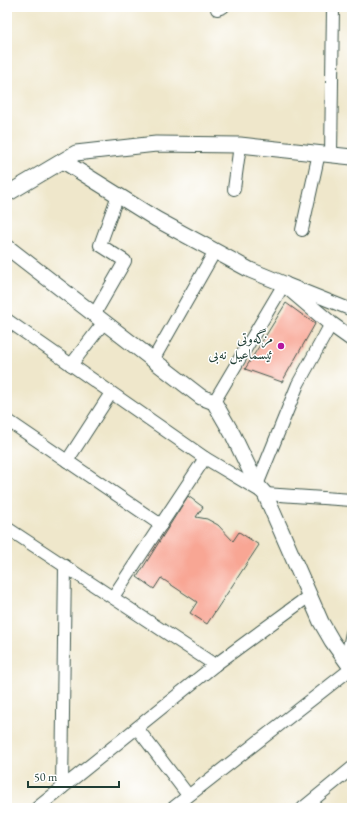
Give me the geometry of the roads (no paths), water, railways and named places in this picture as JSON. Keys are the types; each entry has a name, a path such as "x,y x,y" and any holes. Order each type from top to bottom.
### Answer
{"street":[{"path":"302,230 325,154 333,7"},
{"path":"7,194 76,153 156,144 240,144 352,158"},
{"path":"234,189 240,144"},
{"path":"63,160 156,219 250,270 352,310"},
{"path":"71,365 99,319 125,261 100,245 118,195"},
{"path":"7,247 201,397 214,402 233,435 261,490 309,596 332,641 350,666"},
{"path":"153,360 215,251"},
{"path":"279,281 331,324 352,339"},
{"path":"214,402 279,281"},
{"path":"7,320 205,458 261,490 352,500"},
{"path":"261,490 298,384 331,324"},
{"path":"67,461 111,393"},
{"path":"7,420 161,525"},
{"path":"113,597 205,458"},
{"path":"7,528 216,665"},
{"path":"62,788 65,566"},
{"path":"37,808 216,665 309,596"},
{"path":"173,808 350,666 352,633"},
{"path":"137,728 188,795"},
{"path":"303,808 352,768"}],"place":[{"name":"مزگەوتی ئیسماعیل نەبی","path":"281,346"}]}
